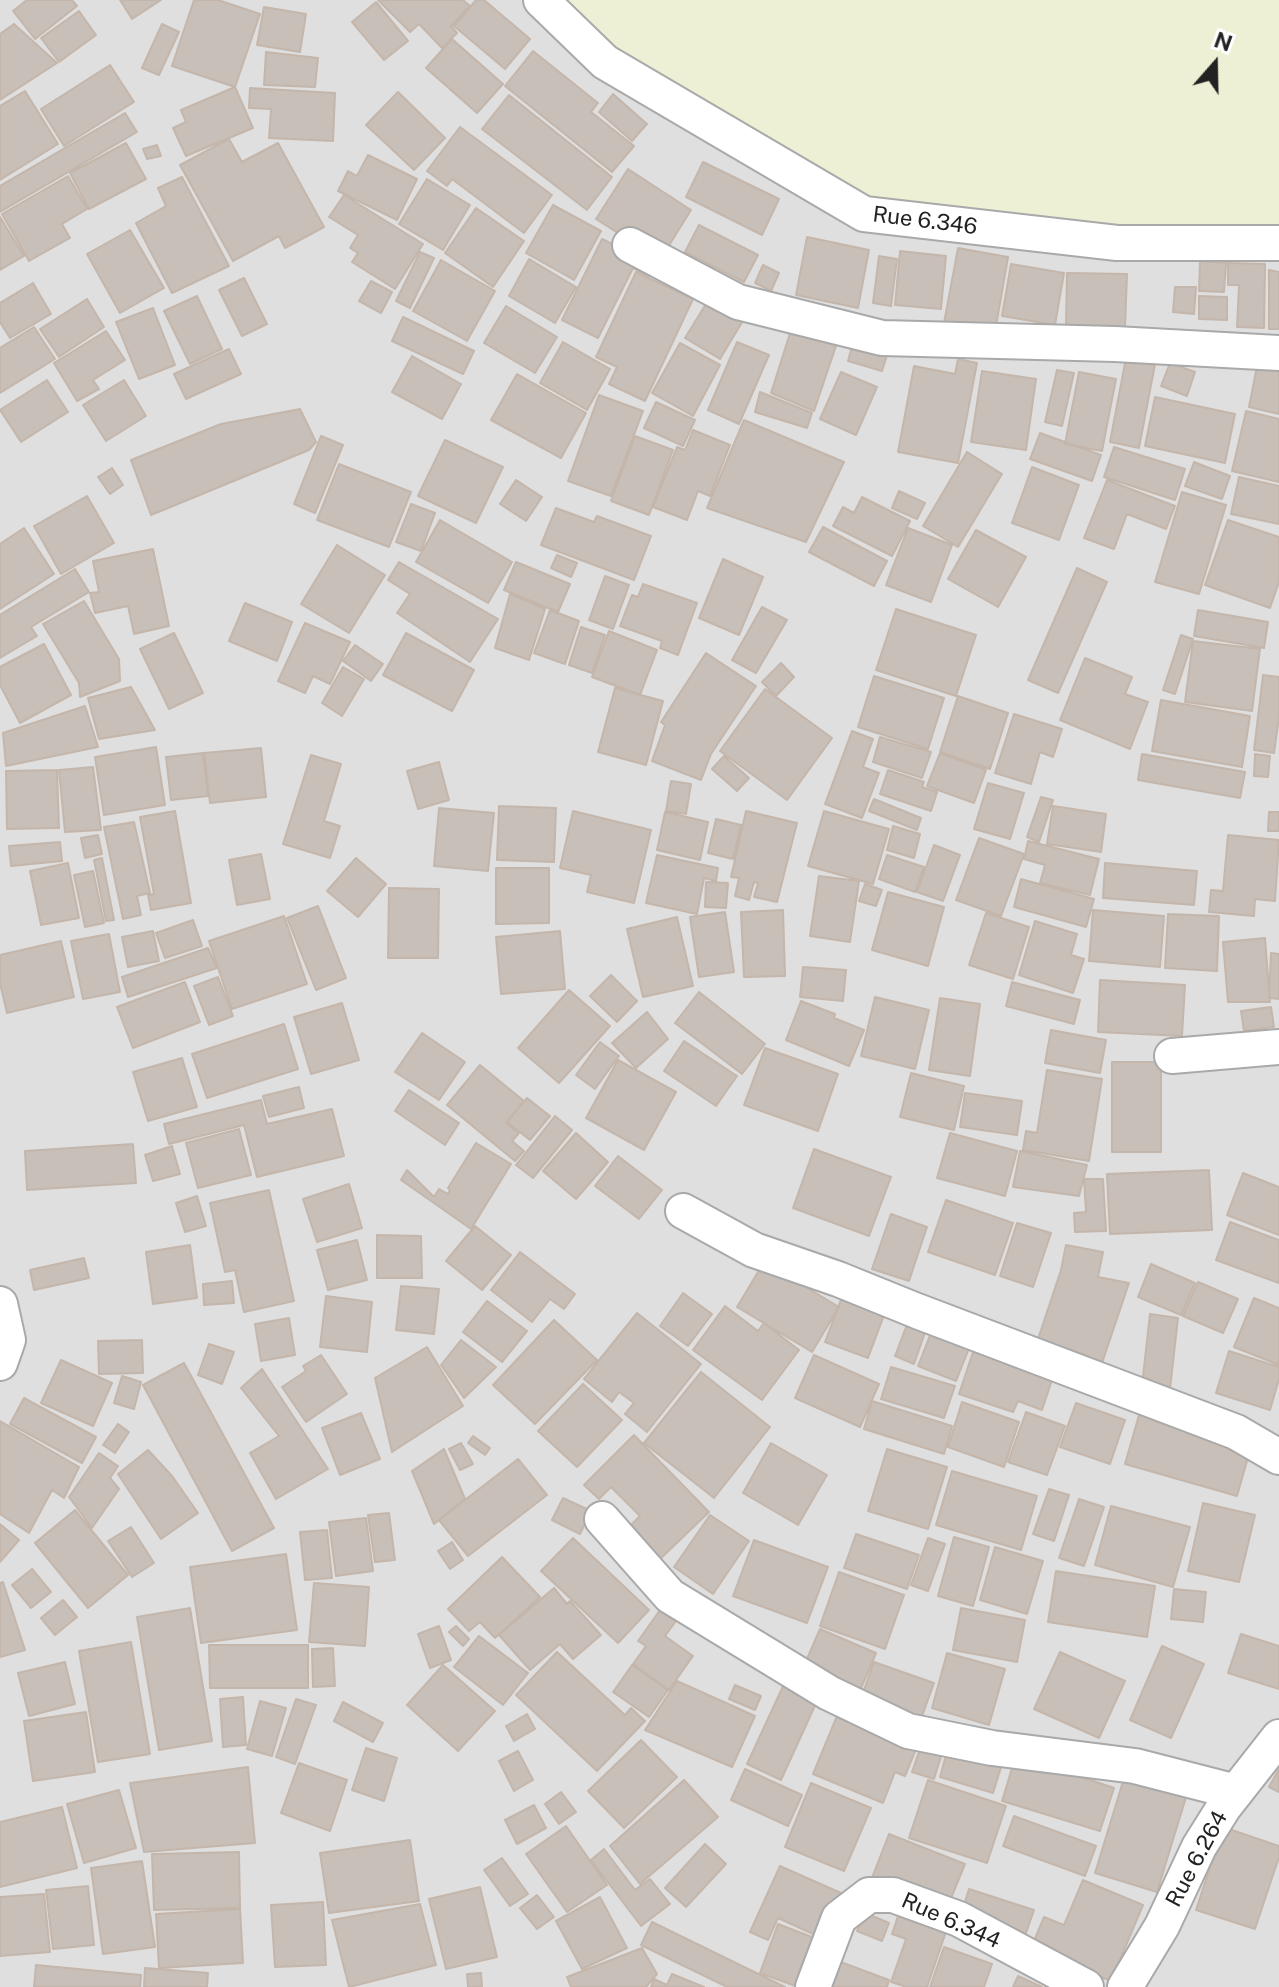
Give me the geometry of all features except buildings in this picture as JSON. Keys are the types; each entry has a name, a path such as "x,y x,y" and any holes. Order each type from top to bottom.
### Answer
{"street":[{"name":"Rue 6.346","path":"541,0 605,62 864,214 1117,243 1279,243"},
{"path":"630,245 738,302 882,338 1115,344 1279,353"},
{"path":"1172,1056 1279,1047"},
{"path":"683,1211 754,1250 838,1279 1236,1432 1279,1457"},
{"path":"0,1304 8,1340 0,1363"},
{"path":"602,1519 670,1596 829,1693 908,1731 992,1748 1135,1766 1236,1792"},
{"name":"Rue 6.264","path":"1125,1987 1162,1926 1199,1847 1236,1792 1279,1737"},
{"name":"Rue 6.344","path":"813,1987 839,1918 869,1895 893,1895 959,1919 1086,1987"}],"shaded area":[{"path":"0,0 541,0 1279,243 1279,1987 0,1987"}],"green space":[{"path":"541,0 1279,0 1279,243 864,214"}]}
